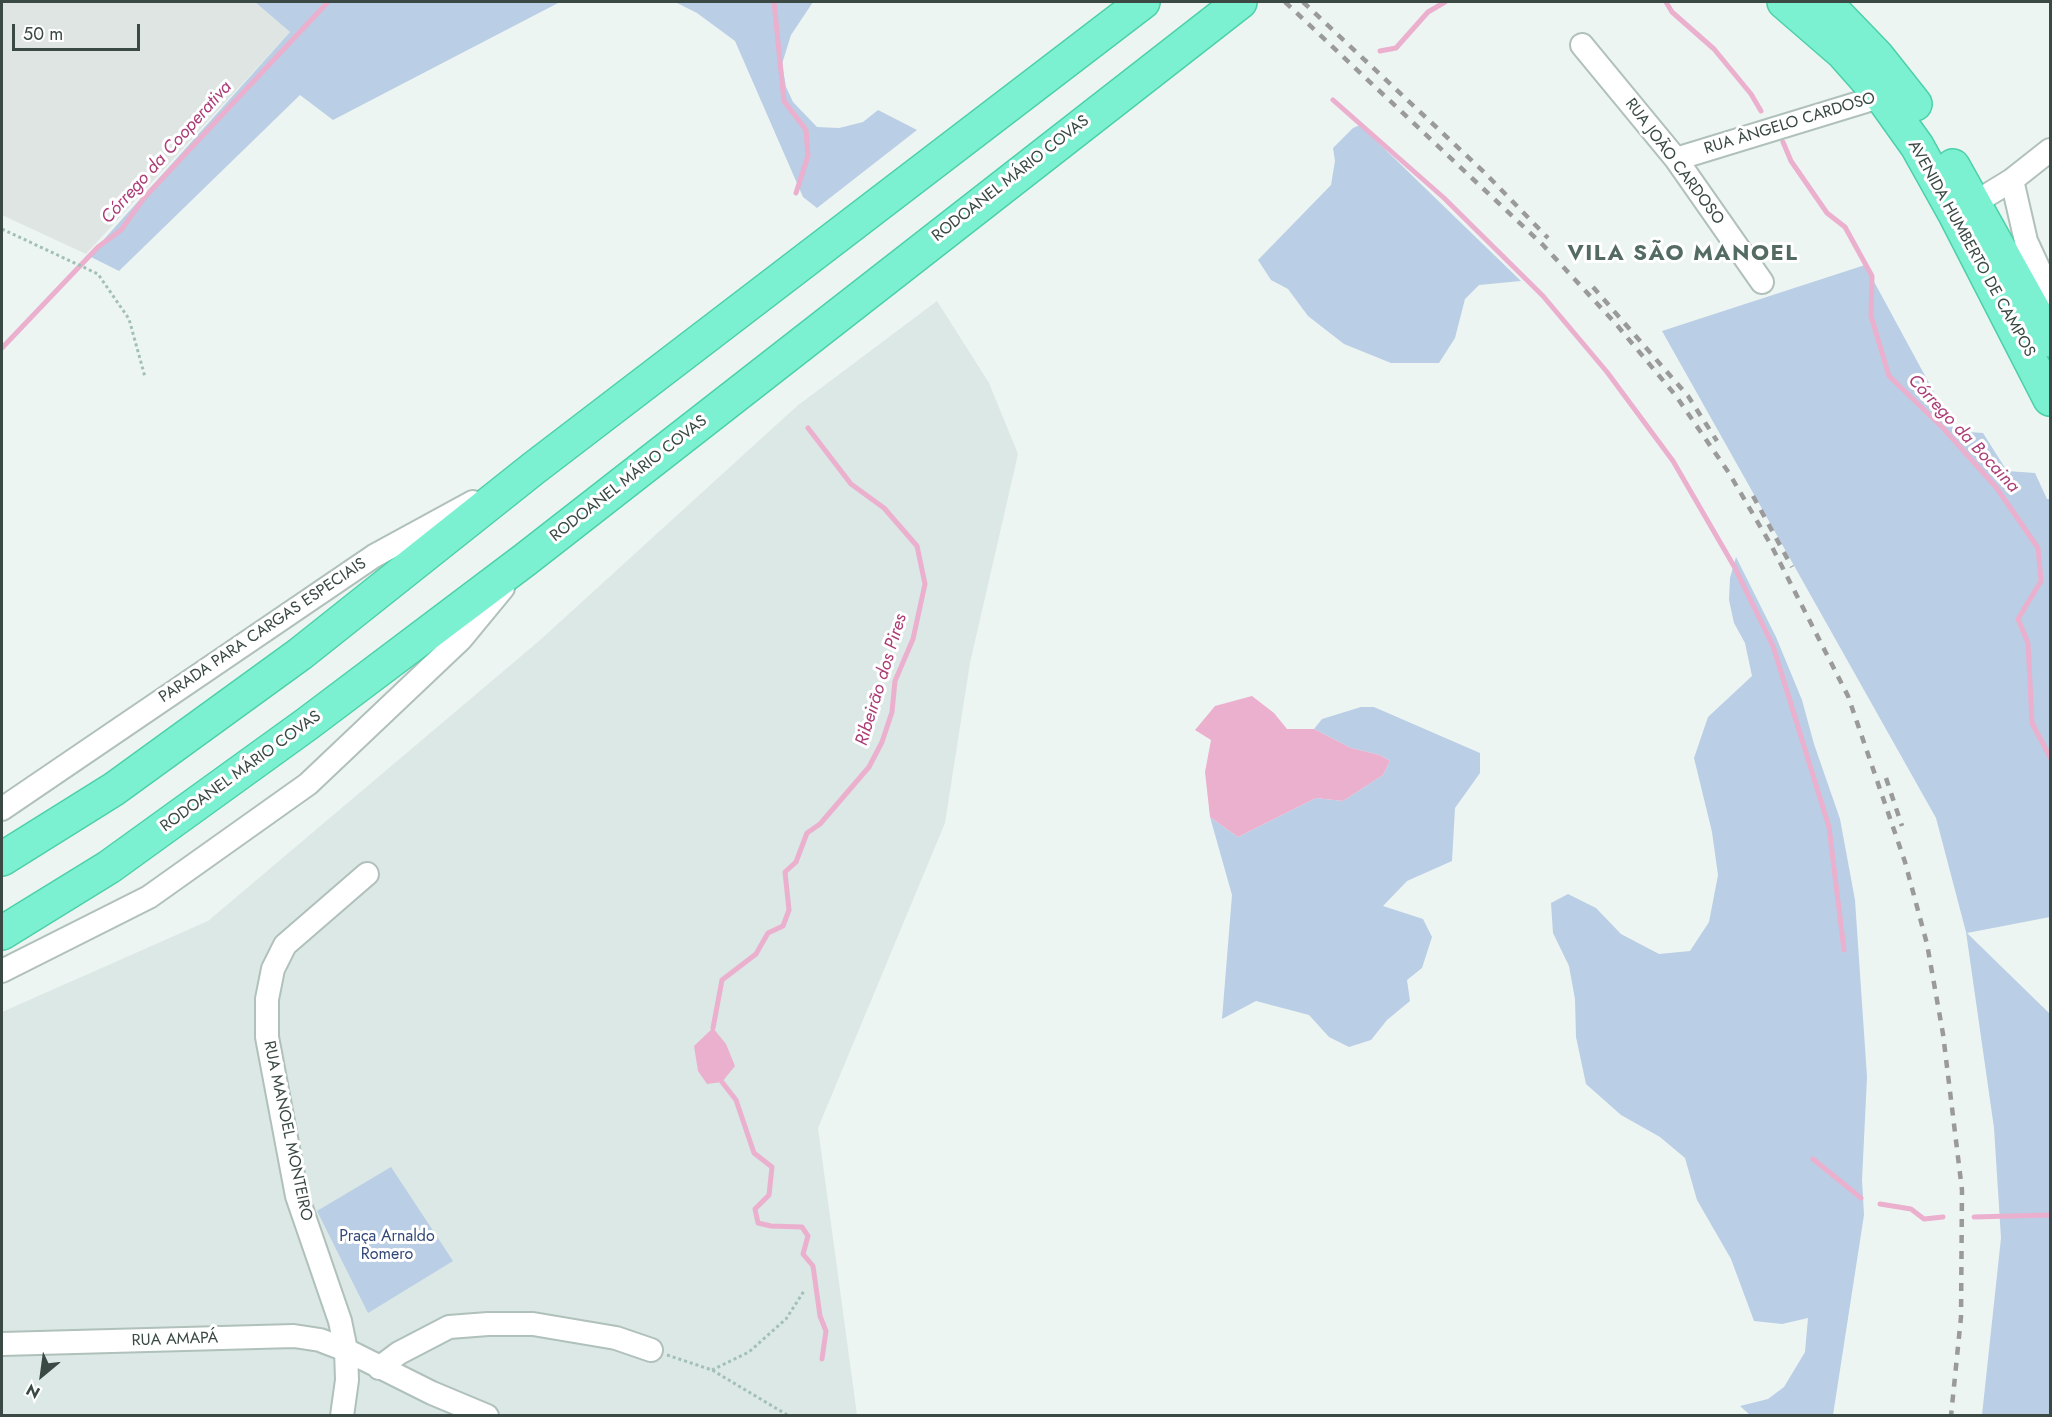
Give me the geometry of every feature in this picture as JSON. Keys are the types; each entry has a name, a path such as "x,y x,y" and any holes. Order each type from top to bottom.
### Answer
{"highway":[{"path":"2,859 114,789 300,654 534,468 1143,2"},
{"name":"RODOANEL MÁRIO COVAS","path":"2,933 109,867 307,724 526,559 1240,2"},
{"name":"AVENIDA HUMBERTO DE CAMPOS","path":"1784,2 1842,53 1893,93"},
{"name":"AVENIDA HUMBERTO DE CAMPOS","path":"1825,2 1877,56 1893,93 2050,340"},
{"name":"AVENIDA HUMBERTO DE CAMPOS","path":"1966,209 2050,399"}],"street":[{"name":"RUA JOÃO CARDOSO","path":"1582,45 1676,159 1762,282"},
{"name":"RUA ÂNGELO CARDOSO","path":"1676,159 1770,128 1893,93"},
{"path":"1966,209 2012,180 2050,150"},
{"path":"2012,180 2026,241 2050,292"},
{"name":"PARADA PARA CARGAS ESPECIAIS","path":"2,809 374,556 534,468"},
{"path":"2,971 149,897 308,784 461,639 526,559"},
{"name":"RUA MANOEL MONTEIRO","path":"342,1416 347,1380 346,1350 340,1321 297,1196 267,1037 267,999 273,969 285,945 367,874"},
{"path":"379,1368 399,1353 449,1327 488,1324 533,1324 616,1338 651,1350"},
{"name":"RUA AMAPÁ","path":"2,1344 294,1336 320,1340 346,1350 379,1368 483,1415"}],"path":[{"path":"2,229 98,274 129,319 145,377"},
{"path":"712,1371 749,1352 786,1319 804,1291"},
{"path":"651,1350 712,1371 789,1416"}],"shaded area":[{"path":"2,2 255,2 290,32 86,254 2,215"},
{"path":"937,301 989,383 1018,454 970,663 945,823 818,1128 857,1415 2,1415 2,1012 208,921 539,641 797,406"},
{"path":"1252,696 1274,713 1287,729 1314,729 1351,748 1380,755 1390,761 1383,775 1343,801 1316,798 1238,837 1210,817 1205,772 1211,740 1195,730 1215,706"},
{"path":"713,1028 726,1044 735,1066 722,1082 707,1084 698,1071 694,1046"}],"green space":[{"path":"255,2 560,2 333,120 300,95 119,271 89,256 290,32"},
{"path":"675,2 813,2 791,35 782,64 786,87 793,102 817,127 839,128 863,122 878,110 917,130 817,208 803,197 735,41 697,13"},
{"path":"1360,125 1521,281 1479,285 1465,299 1455,338 1439,363 1391,363 1344,344 1308,316 1288,289 1271,280 1258,260 1331,185 1335,161 1333,148 1353,128"},
{"path":"1865,265 1955,431 1983,433 2007,471 2035,473 2047,499 2050,499 2050,917 1967,933 2050,1014 2050,1415 1982,1415 2001,1238 1994,1128 1966,932 1936,818 1662,331"},
{"path":"1736,557 1776,637 1802,700 1814,744 1840,819 1855,900 1867,1077 1862,1180 1864,1215 1833,1415 1750,1415 1740,1406 1768,1399 1784,1387 1805,1352 1808,1318 1782,1324 1754,1321 1731,1259 1697,1200 1685,1158 1660,1137 1621,1115 1586,1084 1576,1037 1575,999 1569,966 1553,933 1551,903 1568,894 1596,908 1621,934 1659,954 1690,951 1709,922 1718,875 1712,832 1694,758 1708,717 1752,676 1745,643 1734,623 1729,600 1730,578"},
{"path":"1361,707 1374,707 1480,753 1480,773 1455,808 1452,861 1407,881 1383,906 1423,919 1432,937 1422,968 1407,980 1410,1001 1387,1020 1371,1040 1349,1047 1329,1037 1309,1015 1256,1001 1222,1019 1232,895 1210,817 1238,837 1316,798 1343,801 1383,775 1390,761 1380,755 1351,748 1314,729 1322,719"},
{"name":"Praça Arnaldo Romero","path":"391,1167 453,1261 368,1313 317,1211"}],"waterway":[{"name":"Córrego da Cooperativa","path":"2,348 98,247 121,230 144,198 328,2"},
{"name":"Ribeirão dos Pires","path":"774,2 784,101 806,130 808,156 796,193"},
{"path":"1380,51 1396,48 1428,12 1445,2"},
{"name":"Córrego da Bocaina","path":"1666,2 1672,12 1714,49 1751,94 1761,111"},
{"path":"1333,100 1444,198 1543,296 1607,372 1673,461 1735,568 1773,646 1829,827 1844,950"},
{"name":"Córrego da Bocaina","path":"1783,142 1791,161 1827,213 1845,227 1872,276 1871,316 1889,376 1943,428 1996,487 2038,548 2041,581 2018,619 2028,643 2032,723 2050,757"},
{"name":"Ribeirão dos Pires","path":"713,1028 722,980 756,954 768,933 783,926 789,910 785,872 796,862 807,833 820,824 869,767 882,742 892,712 895,681 913,639 925,584 917,546 884,508 851,484 808,428"},
{"name":"Ribeirão dos Pires","path":"722,1082 736,1100 754,1153 772,1167 769,1195 755,1209 758,1223 771,1226 802,1227 808,1236 803,1254 813,1266 820,1316 826,1331 822,1359"},
{"path":"1813,1159 1861,1198"},
{"path":"1880,1204 1911,1209 1924,1219 1943,1217"},
{"path":"1974,1217 2050,1215"}],"railway":[{"path":"1285,2 1543,245 1616,324 1676,396 1729,473 1771,545 1848,696 1905,862 1927,944 1943,1034 1962,1190 1961,1317 1951,1416"},
{"path":"1303,2 1484,172 1548,238"},
{"path":"1593,287 1688,396 1717,441"},
{"path":"1753,496 1792,567"},
{"path":"1886,778 1902,826"}],"district":[{"name":"VILA SÃO MANOEL","path":"1683,255"}]}
